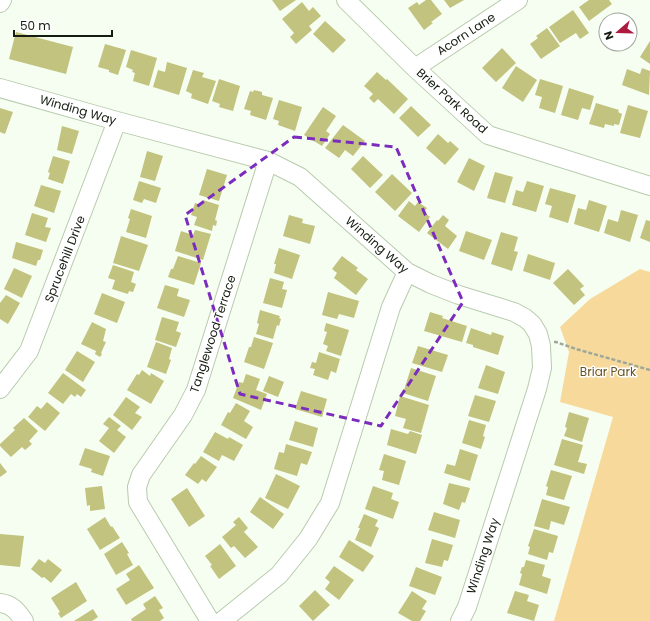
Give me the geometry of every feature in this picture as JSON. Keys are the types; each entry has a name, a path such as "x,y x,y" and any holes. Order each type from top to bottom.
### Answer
{"street":[{"name":"Brier Park Road","path":"346,0 415,68 488,135 650,186"},
{"name":"Acorn Lane","path":"415,68 518,0"},
{"name":"Winding Way","path":"0,88 268,161 300,177 407,272 431,284 452,292 514,312 532,324 538,334 541,346 542,368 467,607 460,621"},
{"name":"Sprucehill Drive","path":"0,389 29,351 117,121"},
{"name":"Tanglewood Terrace","path":"210,621 138,502 137,487 141,475 183,415 196,390 268,161"},
{"path":"222,621 279,574 308,539 330,503 391,308 407,272"},
{"path":"0,603 8,605 16,610 24,621"}],"path":[{"path":"552,343 556,342 650,370"}],"highlighted area":[{"path":"294,137 396,147 463,302 381,426 240,394 185,215"}],"green space":[{"name":"Briar Park","path":"640,269 650,272 650,621 554,621 613,417 560,402 569,352 560,327 590,299"}],"building":[{"path":"272,0 296,0 280,11"},
{"path":"426,0 431,0 442,14 431,22 433,23 424,30 408,8 417,2 419,5"},
{"path":"444,0 464,0 450,8"},
{"path":"589,0 609,0 612,4 601,12 598,12 598,14 589,21 579,7"},
{"path":"302,2 309,11 313,7 321,16 309,26 312,30 296,44 290,37 294,33 282,19"},
{"path":"573,10 589,33 580,39 576,33 560,43 549,27"},
{"path":"325,21 346,40 333,53 313,34"},
{"path":"547,28 560,46 541,59 530,44 538,38 536,36"},
{"path":"16,32 73,47 66,74 9,59"},
{"path":"650,41 650,64 640,57"},
{"path":"105,44 126,50 118,75 109,72 109,70 98,67"},
{"path":"502,48 516,63 496,82 482,68"},
{"path":"131,50 157,58 149,86 133,81 135,73 132,72 133,70 126,67"},
{"path":"167,62 187,68 179,95 153,87 158,70 165,72"},
{"path":"516,66 537,80 523,102 502,88"},
{"path":"642,68 650,71 649,95 622,85 627,69 640,74"},
{"path":"193,70 204,73 202,77 216,81 208,104 191,98 192,94 186,91"},
{"path":"377,72 386,80 387,79 408,99 394,114 378,99 374,103 369,98 373,94 364,86"},
{"path":"219,79 240,86 233,111 219,107 220,104 212,101"},
{"path":"540,79 563,86 555,113 539,108 542,97 535,95"},
{"path":"569,88 594,96 590,110 582,108 578,120 561,115"},
{"path":"254,90 262,92 262,95 273,98 266,120 250,115 251,111 244,109 250,91 253,92"},
{"path":"279,100 302,107 295,131 278,125 279,121 273,119"},
{"path":"596,103 619,110 618,112 622,114 619,125 614,124 614,126 605,124 604,128 589,124"},
{"path":"628,105 648,111 640,138 620,133"},
{"path":"411,106 431,125 418,137 399,118"},
{"path":"323,107 336,116 326,131 330,134 322,146 304,135"},
{"path":"0,108 13,112 5,134 0,132"},
{"path":"343,125 365,141 353,156 345,150 339,158 325,148"},
{"path":"62,126 79,131 72,154 57,150"},
{"path":"438,134 448,143 450,141 459,149 445,165 426,148"},
{"path":"147,151 163,156 155,181 140,177"},
{"path":"53,156 70,161 63,184 48,179 50,173 48,172"},
{"path":"363,156 383,175 370,188 351,169"},
{"path":"469,158 485,166 474,191 457,182"},
{"path":"207,169 227,175 219,201 199,195"},
{"path":"495,172 513,177 505,203 487,198"},
{"path":"392,174 412,193 395,211 375,192"},
{"path":"139,181 161,188 156,203 144,199 142,203 133,200"},
{"path":"527,181 544,186 536,212 512,205 516,190 523,192"},
{"path":"41,185 61,191 54,213 34,206"},
{"path":"550,188 576,195 568,223 549,217 552,206 545,204"},
{"path":"203,200 219,205 215,220 217,221 216,226 213,225 212,231 194,225 197,217 191,215 195,203 201,205"},
{"path":"589,200 607,206 599,232 574,224 578,208 586,210"},
{"path":"409,201 415,206 418,202 427,208 424,212 430,217 419,232 398,216"},
{"path":"131,209 152,216 146,238 126,232"},
{"path":"621,210 638,215 630,242 604,233 608,219 618,222"},
{"path":"32,213 48,218 45,227 51,228 46,242 25,235"},
{"path":"289,215 303,219 302,223 315,226 310,244 283,236"},
{"path":"443,215 449,220 445,226 457,236 448,249 427,233"},
{"path":"646,220 650,221 650,242 640,238"},
{"path":"195,230 211,234 203,260 175,251 181,231 193,235"},
{"path":"466,231 492,240 484,260 459,251"},
{"path":"501,232 518,237 514,251 518,252 512,271 491,264"},
{"path":"121,236 148,245 139,271 113,263"},
{"path":"16,242 43,250 40,260 38,260 36,266 12,258"},
{"path":"279,248 300,255 292,279 274,273 276,264 274,264"},
{"path":"528,254 555,263 550,280 523,271"},
{"path":"178,256 201,263 194,285 168,277"},
{"path":"342,256 358,268 356,270 368,279 356,295 334,278 337,273 332,269"},
{"path":"113,265 134,272 131,282 136,284 133,292 129,291 128,294 112,289 115,280 108,278"},
{"path":"14,268 32,276 22,298 4,289"},
{"path":"568,269 584,286 580,289 585,295 574,305 553,283"},
{"path":"270,278 284,282 282,289 287,290 282,308 263,303"},
{"path":"165,285 179,289 177,296 190,300 184,317 157,308"},
{"path":"328,292 359,301 354,318 339,314 337,319 322,315"},
{"path":"102,293 125,302 117,323 94,314"},
{"path":"6,295 20,303 8,324 0,319 0,303"},
{"path":"260,310 280,316 279,318 281,319 279,326 277,325 273,339 256,334 259,324 257,323"},
{"path":"430,312 443,316 442,318 467,326 462,342 424,331"},
{"path":"162,317 179,322 176,331 181,333 176,347 155,340"},
{"path":"92,322 106,329 103,341 106,342 100,357 95,354 96,351 81,344"},
{"path":"326,323 349,330 341,356 326,351 328,346 323,344 327,332 324,331"},
{"path":"471,328 491,335 492,332 504,336 498,355 473,347 473,345 466,343"},
{"path":"254,337 273,343 264,369 244,362"},
{"path":"156,342 172,348 169,359 171,360 166,374 147,367"},
{"path":"418,346 448,355 442,372 412,363"},
{"path":"77,351 95,362 83,382 65,370"},
{"path":"319,352 340,359 336,373 331,371 328,380 313,375 315,369 310,368 312,362 316,363"},
{"path":"486,365 505,372 498,394 478,388"},
{"path":"411,368 436,376 428,401 403,393"},
{"path":"142,370 150,376 151,373 164,381 151,404 127,390 137,374 139,375"},
{"path":"63,373 86,390 81,397 77,394 75,397 71,394 63,404 48,393"},
{"path":"246,374 260,379 256,390 267,394 261,410 233,398 239,382 243,383"},
{"path":"269,376 284,382 278,397 263,391"},
{"path":"301,391 327,399 322,417 295,409"},
{"path":"475,395 496,401 489,422 468,416"},
{"path":"400,396 429,405 421,433 403,428 406,419 395,416"},
{"path":"126,397 140,407 135,413 142,417 132,430 113,415"},
{"path":"47,402 60,413 45,431 28,417 37,406 41,409"},
{"path":"236,403 250,411 244,421 253,427 246,439 221,425 228,412 230,413"},
{"path":"569,412 589,418 582,442 564,436 567,428 565,427"},
{"path":"109,417 121,426 117,430 126,437 114,453 99,441 109,428 103,424"},
{"path":"24,418 38,431 29,441 32,444 25,450 22,447 11,457 0,446 0,444 15,430 13,428"},
{"path":"469,420 486,425 483,436 485,437 481,449 462,443"},
{"path":"295,421 318,428 313,447 289,440"},
{"path":"391,429 408,434 410,431 422,435 416,454 387,445"},
{"path":"215,432 228,439 229,437 243,445 234,461 222,455 219,461 203,452"},
{"path":"562,439 583,445 578,462 587,464 584,474 554,465"},
{"path":"286,444 312,452 307,465 301,463 297,476 274,469 279,452 284,453"},
{"path":"85,448 110,456 103,476 91,472 92,469 79,465"},
{"path":"460,449 478,455 470,481 444,473 447,464 455,466"},
{"path":"384,454 406,461 399,485 382,480 384,471 379,470"},
{"path":"201,456 217,467 206,482 202,479 198,484 185,475"},
{"path":"0,463 7,472 0,477"},
{"path":"551,470 572,476 564,500 546,495 548,487 546,486"},
{"path":"276,474 300,486 288,509 265,498"},
{"path":"449,483 470,488 465,503 462,502 459,510 443,504"},
{"path":"102,486 105,509 90,511 90,505 87,506 85,488"},
{"path":"373,486 393,493 391,499 399,502 393,519 365,509"},
{"path":"187,488 205,516 189,527 171,499"},
{"path":"260,497 284,514 273,529 250,512"},
{"path":"542,499 570,507 564,525 551,521 549,530 534,526"},
{"path":"434,512 460,520 455,538 428,530"},
{"path":"364,514 378,520 375,526 379,528 371,547 355,540"},
{"path":"105,517 120,538 100,550 87,529"},
{"path":"239,517 248,528 244,532 258,547 245,558 234,546 231,548 222,537 236,525 233,522"},
{"path":"534,529 558,536 553,553 549,552 547,560 528,554 530,547 528,546"},
{"path":"0,534 24,536 20,567 0,565"},
{"path":"432,539 453,545 448,561 444,560 442,567 425,563"},
{"path":"349,540 374,556 363,572 339,557"},
{"path":"122,542 129,553 127,554 133,565 116,575 104,554"},
{"path":"220,544 236,566 219,579 210,566 212,565 205,556"},
{"path":"39,559 45,563 48,559 62,570 51,583 31,569"},
{"path":"526,560 545,565 542,576 551,579 547,594 519,585 522,574 520,573"},
{"path":"139,565 154,588 126,605 116,589 130,580 126,574"},
{"path":"334,566 354,580 339,600 325,589 330,582 325,578"},
{"path":"416,567 442,577 435,595 409,586"},
{"path":"76,582 87,601 61,618 58,613 60,612 51,598"},
{"path":"315,590 330,605 313,621 299,606"},
{"path":"412,591 427,601 422,609 426,611 420,621 412,621 398,613"},
{"path":"515,591 529,595 527,601 539,605 534,621 507,613"},
{"path":"155,596 163,608 159,610 164,618 160,621 132,621 131,619 146,609 143,604"},
{"path":"93,609 98,617 92,621 74,621"}]}
